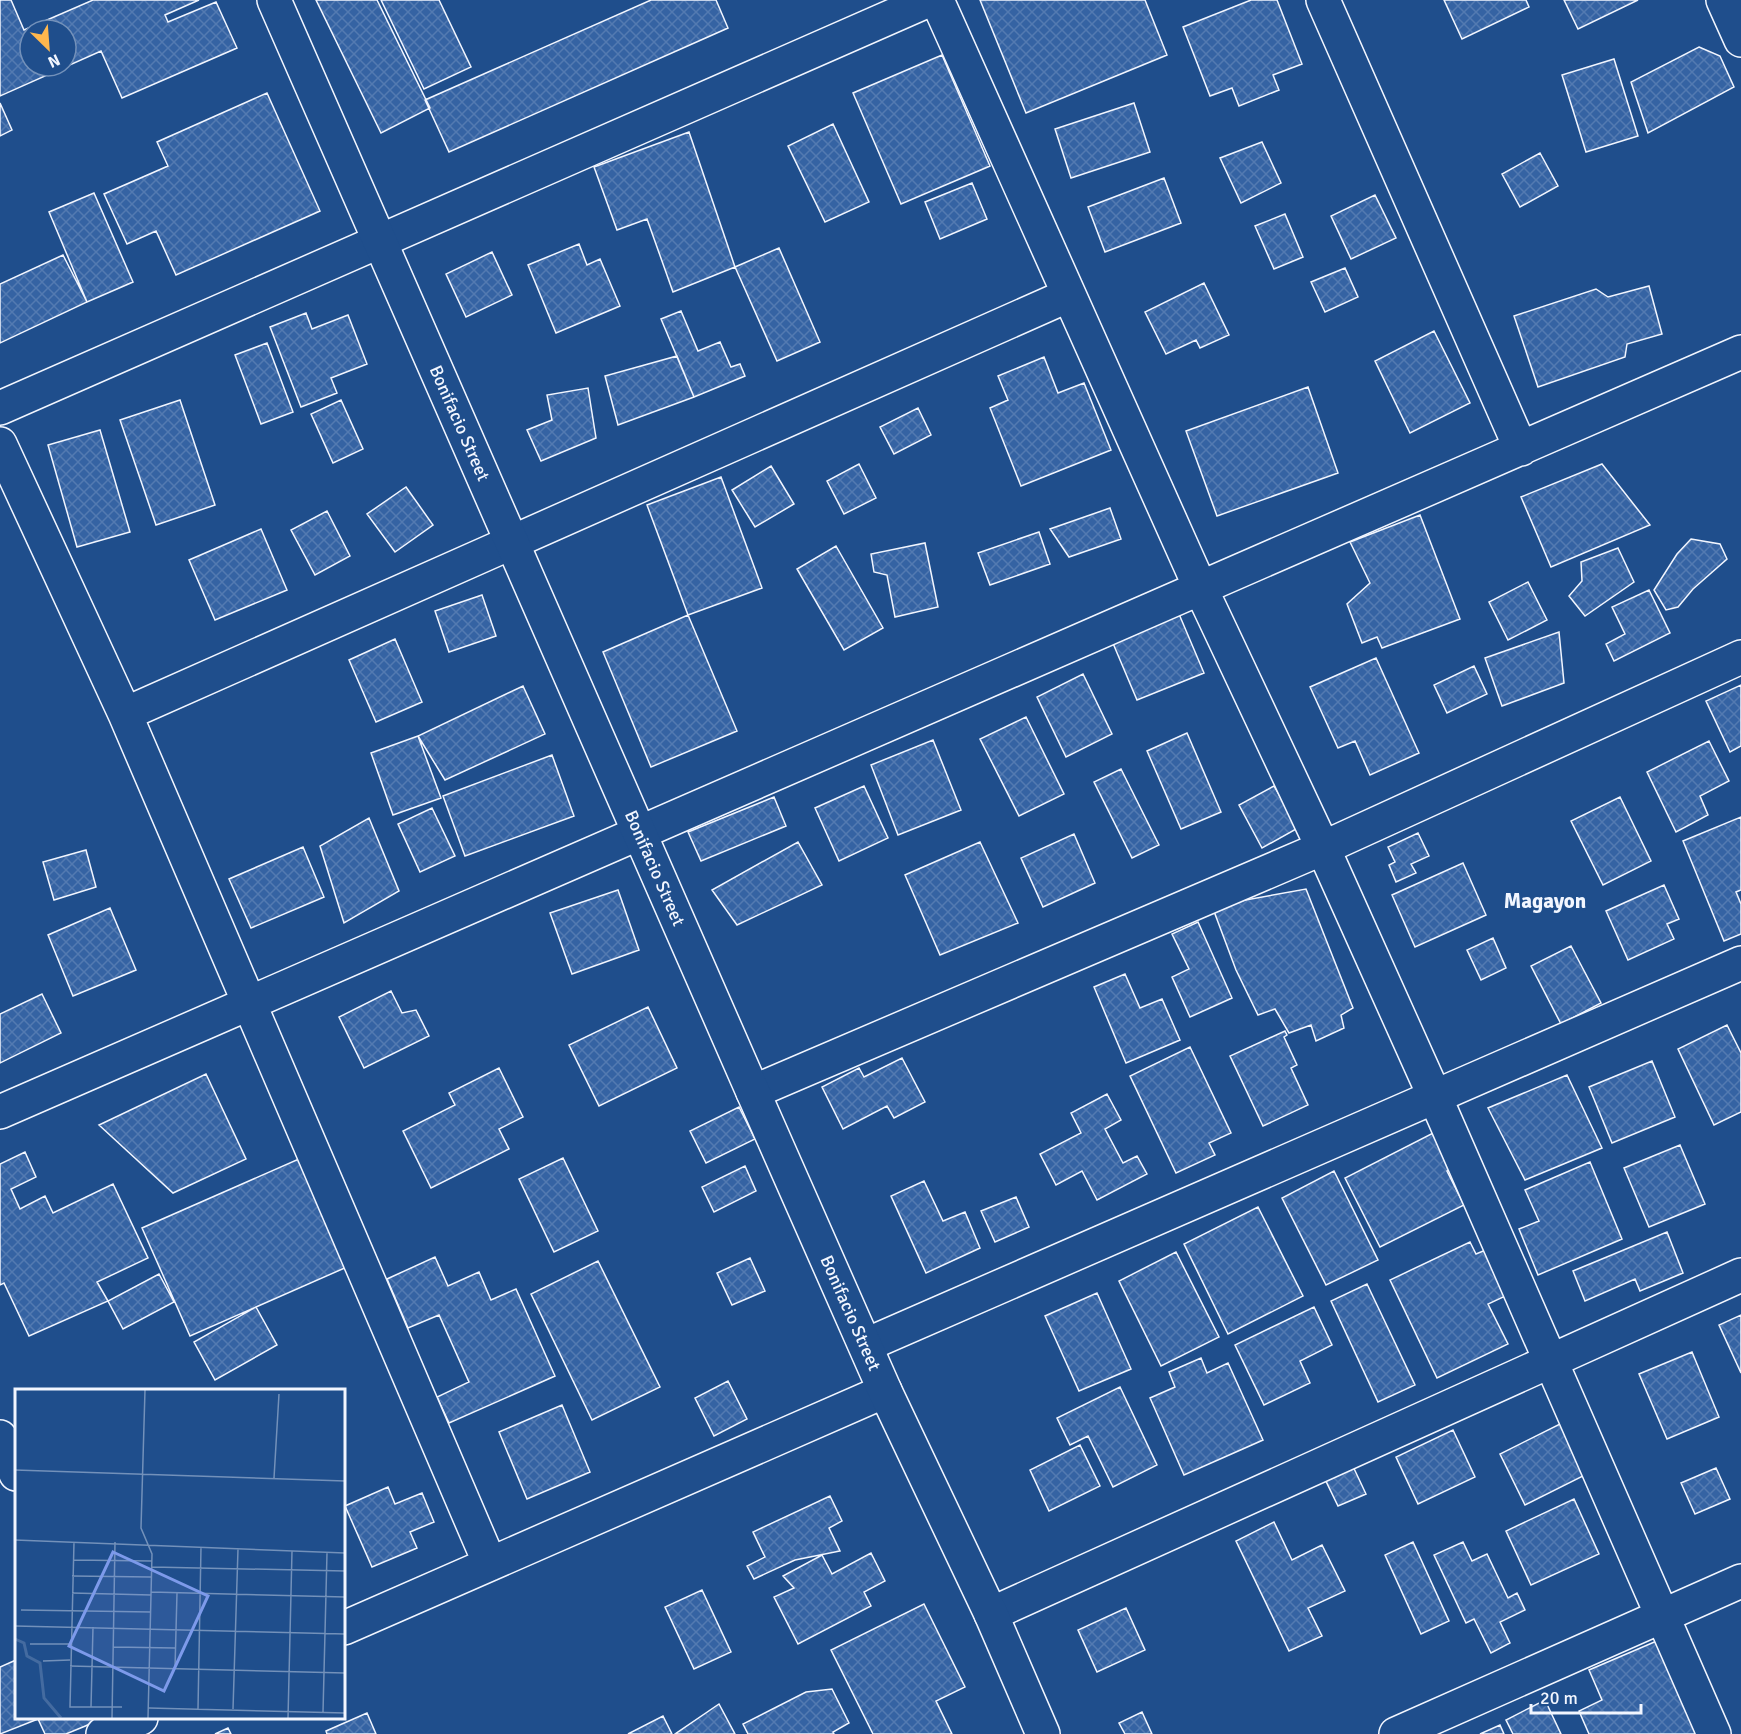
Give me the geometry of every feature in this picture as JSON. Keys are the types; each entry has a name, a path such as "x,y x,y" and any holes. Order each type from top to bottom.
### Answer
{"street":[{"name":"Bonifacio Street","path":"274,0 885,1390 991,1614 1043,1734"},
{"path":"0,408 929,0"},
{"path":"937,0 1200,587 1323,848 1436,1096 1548,1360 1664,1616 1714,1734"},
{"path":"1323,0 1521,448"},
{"path":"1723,0 1741,39"},
{"path":"125,714 1069,296"},
{"path":"0,1112 1741,352"},
{"path":"0,444 125,714 490,1564"},
{"path":"753,1092 1323,848 1741,657"},
{"path":"866,1346 1741,963"},
{"path":"991,1614 1548,1360 1741,1275"},
{"path":"345,1629 885,1390"},
{"path":"0,1437 15,1472"},
{"path":"1396,1734 1741,1581"}],"building":[{"path":"0,0 11,0 19,18 18,78 40,78 0,96"},
{"path":"93,0 199,0 165,15 168,22 216,2 237,48 122,98 101,51 78,61 78,18 52,18"},
{"path":"316,0 377,0 430,108 381,133"},
{"path":"381,0 439,0 471,67 424,89"},
{"path":"651,0 716,0 728,28 449,152 425,100"},
{"path":"980,0 1145,0 1167,55 1026,113"},
{"path":"1251,0 1277,0 1302,64 1273,75 1279,90 1239,106 1232,88 1210,96 1183,27"},
{"path":"1444,0 1526,0 1529,7 1462,39"},
{"path":"1564,0 1638,0 1578,29"},
{"path":"1699,47 1720,56 1734,87 1648,133 1631,82"},
{"path":"942,55 990,166 901,204 853,93"},
{"path":"1614,59 1638,136 1586,152 1562,75"},
{"path":"267,93 320,211 176,275 156,231 127,244 104,194 168,166 157,142"},
{"path":"0,103 12,130 0,136"},
{"path":"1134,103 1150,152 1071,178 1055,129"},
{"path":"833,124 869,202 825,222 788,146"},
{"path":"689,132 735,267 673,292 647,219 617,230 594,167"},
{"path":"1262,142 1281,183 1241,203 1220,158"},
{"path":"1540,153 1558,186 1520,207 1502,174"},
{"path":"1164,178 1181,223 1105,252 1088,207"},
{"path":"972,183 987,219 940,239 925,202"},
{"path":"94,193 133,282 87,302 49,212"},
{"path":"1375,195 1396,238 1351,259 1331,216"},
{"path":"1285,214 1303,257 1274,269 1255,226"},
{"path":"579,244 587,265 600,259 620,306 556,333 528,265"},
{"path":"779,248 820,342 777,361 735,267"},
{"path":"492,252 512,295 466,317 446,274"},
{"path":"63,255 87,302 0,343 0,284"},
{"path":"1345,268 1358,297 1325,312 1311,282"},
{"path":"1204,283 1229,335 1200,348 1196,340 1166,354 1145,312"},
{"path":"1649,286 1662,334 1627,344 1625,357 1538,387 1514,316 1596,289 1608,297"},
{"path":"681,311 698,351 720,342 731,367 740,364 745,376 694,397 661,319"},
{"path":"306,313 312,329 348,315 367,364 331,378 337,393 301,407 270,327"},
{"path":"1434,331 1470,403 1410,433 1375,361"},
{"path":"267,343 293,412 261,424 235,355"},
{"path":"677,356 694,397 618,425 605,376"},
{"path":"1044,357 1058,393 1084,383 1111,450 1021,486 990,408 1008,400 998,376"},
{"path":"1308,387 1338,473 1217,516 1186,431"},
{"path":"588,388 596,438 541,461 527,430 552,420 547,395"},
{"path":"180,400 215,505 156,525 120,420"},
{"path":"341,400 363,449 333,463 311,414"},
{"path":"918,408 931,435 894,454 880,427"},
{"path":"100,430 130,532 77,547 48,445"},
{"path":"859,464 876,498 844,514 827,481"},
{"path":"1602,464 1650,525 1551,567 1521,497"},
{"path":"771,466 794,504 755,527 732,490"},
{"path":"721,477 762,588 688,615 647,505"},
{"path":"406,487 433,525 395,552 367,514"},
{"path":"1110,508 1121,539 1069,557 1050,529"},
{"path":"327,511 350,556 315,575 291,530"},
{"path":"1420,515 1460,619 1382,648 1377,637 1362,643 1347,604 1370,583 1350,542"},
{"path":"261,529 287,590 215,620 189,560"},
{"path":"1039,532 1050,564 990,585 978,553"},
{"path":"1691,539 1720,544 1727,559 1693,589 1678,607 1666,610 1654,590 1677,554"},
{"path":"925,543 938,607 895,617 887,575 874,572 871,554"},
{"path":"836,546 883,628 844,650 797,569"},
{"path":"1618,548 1634,582 1585,616 1569,596 1582,581 1581,562"},
{"path":"1528,582 1547,620 1508,640 1489,602"},
{"path":"1649,590 1670,633 1614,661 1606,644 1625,634 1612,607"},
{"path":"482,595 496,636 449,652 435,611"},
{"path":"1179,614 1204,673 1137,700 1112,641"},
{"path":"688,615 737,731 651,767 603,652"},
{"path":"1559,632 1564,683 1502,706 1485,658"},
{"path":"395,639 422,702 376,722 349,660"},
{"path":"1376,658 1419,753 1370,775 1355,741 1338,748 1310,687"},
{"path":"1474,666 1487,694 1447,713 1434,685"},
{"path":"1083,674 1112,734 1066,757 1037,697"},
{"path":"1741,685 1741,746 1730,752 1706,701"},
{"path":"523,686 545,734 445,780 418,736"},
{"path":"1026,717 1064,794 1019,816 980,739"},
{"path":"1187,733 1221,812 1181,829 1147,751"},
{"path":"418,736 441,798 393,815 371,753"},
{"path":"933,740 961,810 898,835 871,765"},
{"path":"1709,741 1729,781 1700,796 1708,815 1676,832 1647,772"},
{"path":"552,755 574,816 465,856 443,796"},
{"path":"1121,769 1159,845 1132,858 1094,782"},
{"path":"864,786 888,838 839,861 815,808"},
{"path":"1274,786 1298,828 1262,848 1239,805"},
{"path":"774,797 786,826 701,861 688,832"},
{"path":"1620,797 1651,861 1603,885 1571,821"},
{"path":"432,808 455,856 420,872 398,824"},
{"path":"1741,817 1741,890 1736,892 1741,904 1741,934 1724,941 1683,841"},
{"path":"369,818 399,891 344,923 320,846"},
{"path":"1418,833 1429,856 1411,864 1416,873 1396,882 1389,865 1395,862 1388,847"},
{"path":"1074,834 1095,883 1043,907 1021,858"},
{"path":"798,842 822,885 737,925 712,890"},
{"path":"980,842 1018,923 940,955 905,875"},
{"path":"303,847 324,897 251,928 229,879"},
{"path":"86,850 96,887 54,900 43,862"},
{"path":"1463,863 1486,915 1415,947 1392,895"},
{"path":"1664,885 1679,919 1667,924 1674,939 1628,960 1606,911"},
{"path":"1306,889 1353,1008 1341,1015 1344,1028 1316,1041 1311,1025 1289,1033 1275,1009 1258,1015 1236,970 1212,906"},
{"path":"618,890 639,950 572,974 550,913"},
{"path":"110,908 136,970 73,996 48,935"},
{"path":"1198,922 1232,998 1190,1017 1172,977 1189,969 1172,934"},
{"path":"1493,938 1506,968 1481,980 1467,950"},
{"path":"1571,946 1601,1003 1561,1024 1531,966"},
{"path":"1125,974 1140,1008 1162,999 1180,1040 1126,1063 1094,987"},
{"path":"391,991 402,1013 416,1010 429,1036 364,1068 339,1017"},
{"path":"42,994 61,1033 0,1063 0,1014"},
{"path":"648,1007 677,1068 599,1106 569,1045"},
{"path":"1727,1025 1741,1053 1741,1112 1714,1125 1678,1049"},
{"path":"1285,1031 1287,1035 1284,1037 1297,1065 1291,1068 1308,1105 1263,1126 1230,1056"},
{"path":"1190,1047 1231,1133 1209,1143 1215,1155 1176,1173 1130,1076"},
{"path":"902,1058 925,1102 894,1118 887,1106 843,1129 822,1087 859,1068 864,1077"},
{"path":"1652,1061 1675,1117 1612,1143 1589,1087"},
{"path":"499,1068 523,1117 499,1129 509,1149 431,1188 403,1131 455,1105 449,1093"},
{"path":"206,1074 246,1159 173,1193 99,1125"},
{"path":"1567,1075 1602,1148 1525,1180 1488,1108"},
{"path":"1107,1094 1121,1120 1105,1129 1123,1163 1137,1156 1147,1174 1097,1200 1082,1171 1056,1185 1040,1154 1081,1133 1071,1113"},
{"path":"739,1107 755,1139 706,1163 690,1131"},
{"path":"1441,1129 1459,1165 1447,1171 1464,1205 1380,1247 1345,1178"},
{"path":"1680,1145 1705,1204 1649,1227 1624,1168"},
{"path":"25,1152 36,1177 11,1189 20,1209 45,1196 53,1213 113,1184 148,1258 97,1282 108,1301 29,1336 4,1283 0,1285 0,1164"},
{"path":"308,1155 356,1263 190,1336 142,1228"},
{"path":"563,1158 598,1231 554,1252 519,1179"},
{"path":"1590,1162 1622,1239 1538,1275 1519,1229 1539,1221 1525,1190"},
{"path":"745,1166 756,1191 714,1212 702,1187"},
{"path":"1334,1171 1378,1260 1326,1285 1282,1198"},
{"path":"924,1181 943,1221 965,1212 980,1248 926,1273 891,1196"},
{"path":"1016,1197 1029,1227 995,1242 981,1211"},
{"path":"1258,1207 1303,1296 1228,1334 1184,1244"},
{"path":"1667,1232 1683,1273 1640,1291 1635,1279 1585,1301 1573,1271"},
{"path":"1470,1242 1476,1254 1493,1247 1514,1292 1488,1304 1508,1344 1437,1378 1390,1280"},
{"path":"1176,1252 1219,1337 1161,1366 1119,1281"},
{"path":"435,1257 448,1286 479,1272 491,1300 516,1289 555,1376 449,1423 437,1397 469,1382 439,1315 408,1328 387,1279"},
{"path":"750,1258 765,1291 732,1305 717,1273"},
{"path":"598,1261 660,1387 592,1420 531,1294"},
{"path":"159,1274 174,1302 123,1329 108,1301"},
{"path":"1367,1284 1415,1385 1378,1402 1331,1301"},
{"path":"1097,1293 1131,1369 1079,1391 1045,1316"},
{"path":"256,1307 277,1345 215,1380 194,1342"},
{"path":"1314,1307 1332,1345 1300,1361 1310,1383 1264,1405 1235,1345"},
{"path":"1741,1315 1741,1373 1719,1325"},
{"path":"1692,1352 1719,1417 1667,1439 1639,1374"},
{"path":"1201,1358 1207,1373 1228,1363 1263,1440 1184,1475 1150,1398 1175,1387 1169,1372"},
{"path":"728,1381 747,1419 714,1436 695,1398"},
{"path":"1120,1387 1157,1465 1113,1487 1088,1436 1070,1445 1057,1418"},
{"path":"562,1405 590,1472 527,1499 499,1432"},
{"path":"1562,1423 1587,1474 1525,1505 1500,1454"},
{"path":"1453,1430 1475,1477 1418,1504 1396,1457"},
{"path":"1080,1445 1100,1486 1049,1511 1030,1470"},
{"path":"1350,1460 1366,1494 1338,1506 1322,1473"},
{"path":"1716,1468 1730,1499 1695,1514 1681,1483"},
{"path":"388,1487 395,1504 422,1493 434,1522 410,1532 417,1548 372,1567 345,1506"},
{"path":"830,1496 842,1521 829,1528 840,1551 795,1560 754,1579 747,1566 765,1557 753,1532"},
{"path":"1574,1499 1599,1554 1531,1585 1506,1531"},
{"path":"1274,1522 1292,1560 1322,1545 1345,1591 1308,1608 1322,1636 1289,1651 1236,1541"},
{"path":"1413,1542 1449,1621 1421,1634 1385,1555"},
{"path":"1463,1542 1472,1561 1487,1554 1508,1598 1517,1593 1525,1610 1500,1622 1510,1643 1491,1653 1474,1619 1466,1623 1434,1555"},
{"path":"871,1553 885,1581 864,1592 871,1606 798,1644 774,1597 794,1588 783,1576 822,1555 832,1574"},
{"path":"702,1590 731,1652 694,1669 665,1607"},
{"path":"924,1604 965,1687 936,1701 952,1734 873,1734 831,1650"},
{"path":"1126,1608 1145,1650 1097,1672 1078,1630"},
{"path":"1666,1637 1708,1734 1589,1734 1579,1711 1602,1700 1589,1670"},
{"path":"15,1660 15,1719 38,1719 0,1734 0,1667"},
{"path":"832,1689 849,1723 833,1732 834,1734 748,1734 743,1724 806,1692"},
{"path":"1545,1700 1561,1734 1513,1734 1506,1720"},
{"path":"719,1704 735,1734 675,1734"},
{"path":"1142,1712 1152,1734 1125,1734 1119,1723"},
{"path":"367,1713 376,1734 327,1734 326,1731"},
{"path":"663,1716 672,1734 628,1734"},
{"path":"38,1719 94,1719 95,1722 66,1734 45,1734"},
{"path":"1500,1725 1504,1734 1480,1734"},
{"path":"228,1728 231,1734 215,1734"}],"district":[{"name":"Magayon","path":"1545,901"}]}
